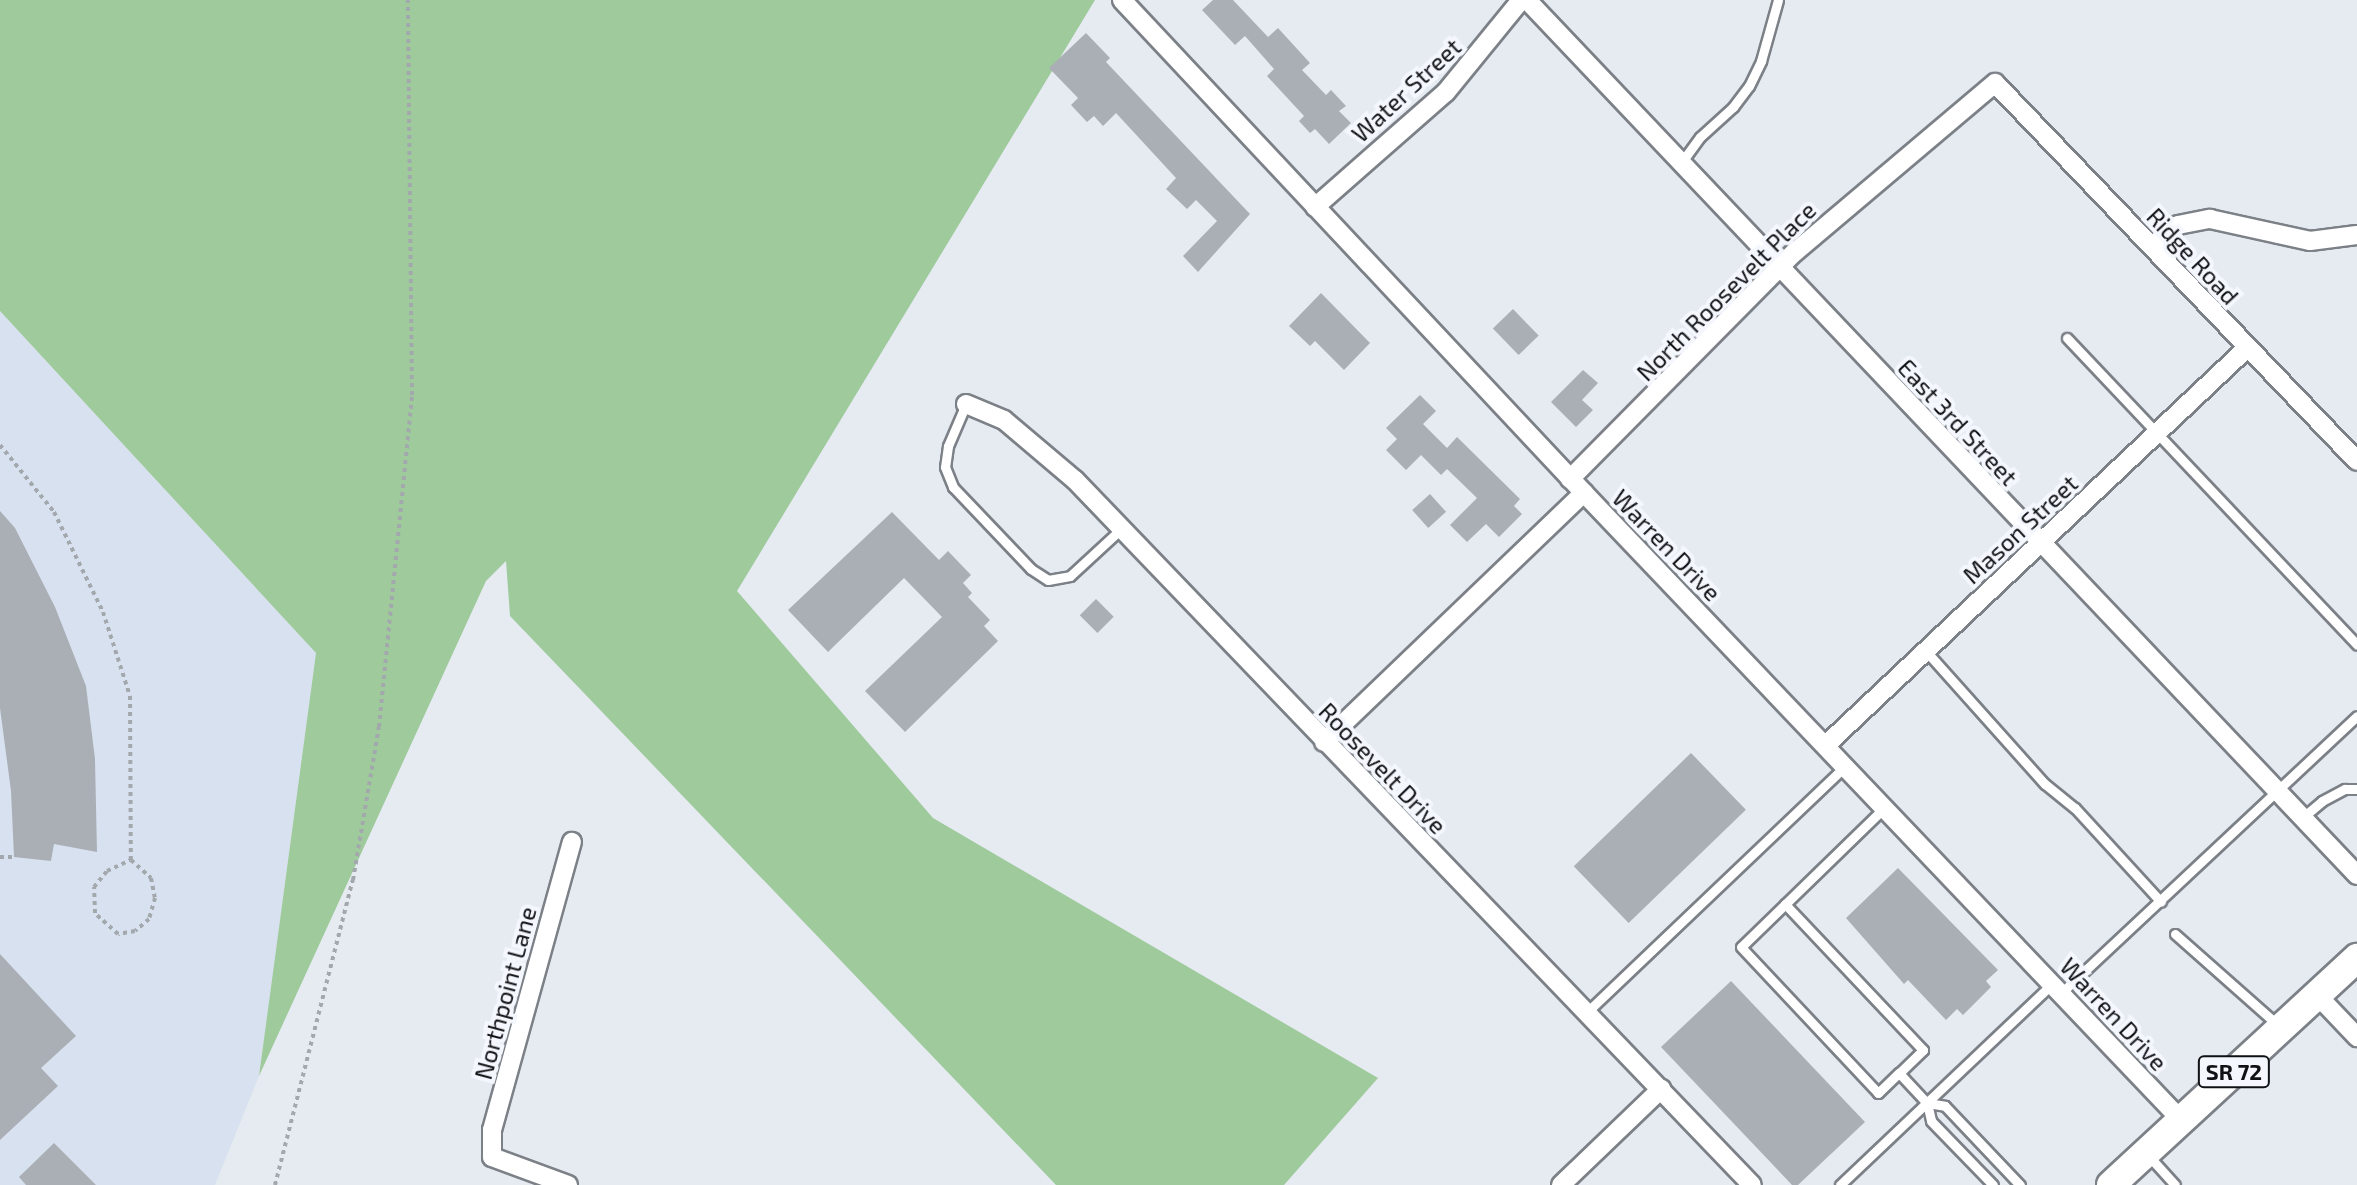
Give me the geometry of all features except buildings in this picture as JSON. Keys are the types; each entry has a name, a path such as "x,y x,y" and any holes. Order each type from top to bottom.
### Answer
{"main road":[{"name":"SR 72","path":"2111,1185 2357,958"}],"street":[{"name":"Warren Drive","path":"1122,0 1570,479 2181,1120"},
{"name":"East 3rd Street","path":"1524,0 2357,875"},
{"name":"Water Street","path":"1315,207 1446,92 1524,0"},
{"name":"Ridge Road","path":"1995,83 2357,461"},
{"name":"North Roosevelt Place","path":"1570,479 1779,267 1995,83"},
{"path":"2152,246 2178,225 2210,219 2310,241 2357,235"},
{"name":"Mason Street","path":"1826,745 2247,348"},
{"name":"Roosevelt Drive","path":"966,404 1004,420 1031,439 1752,1185"},
{"path":"1324,742 1584,493"},
{"name":"Northpoint Lane","path":"568,1185 492,1157 492,1130 572,842"},
{"path":"2318,996 2357,1037"},
{"path":"1561,1185 1661,1089"}],"lane":[{"path":"1681,163 1700,137 1733,107 1749,86 1761,61 1778,0"},
{"path":"2067,338 2357,645"},
{"path":"966,404 948,446 945,467 953,487 1031,569 1048,580 1070,576 1121,529"},
{"path":"1925,650 2045,784 2075,808 2161,902"},
{"path":"1840,1185 2057,988 2161,902 2357,716"},
{"path":"1587,1012 1845,766"},
{"path":"2302,818 2345,789 2357,789"},
{"path":"1785,904 1923,1050 1878,1093 1741,947 1785,904 1885,807"},
{"path":"2175,934 2282,1029"},
{"path":"1899,1073 1927,1103 1931,1121 1993,1185"},
{"path":"1927,1103 1945,1106 2020,1185"},
{"path":"1958,1149 1973,1135"},
{"path":"2146,1152 2175,1185"}],"path":[{"path":"275,1185 353,880 379,727 412,395 408,0"},
{"path":"0,445 54,512 103,612 130,696 131,860 151,878 155,898 149,919 135,931 118,934 95,913 94,887 107,871 131,860"},
{"path":"0,857 14,857"}],"shaded area":[{"path":"0,311 316,653 259,1076 215,1185 0,1185"}],"green space":[{"path":"0,0 1095,0 737,591 933,818 1378,1078 1284,1185 1056,1185 510,616 506,561 486,581 259,1076 316,653 0,311"}]}
